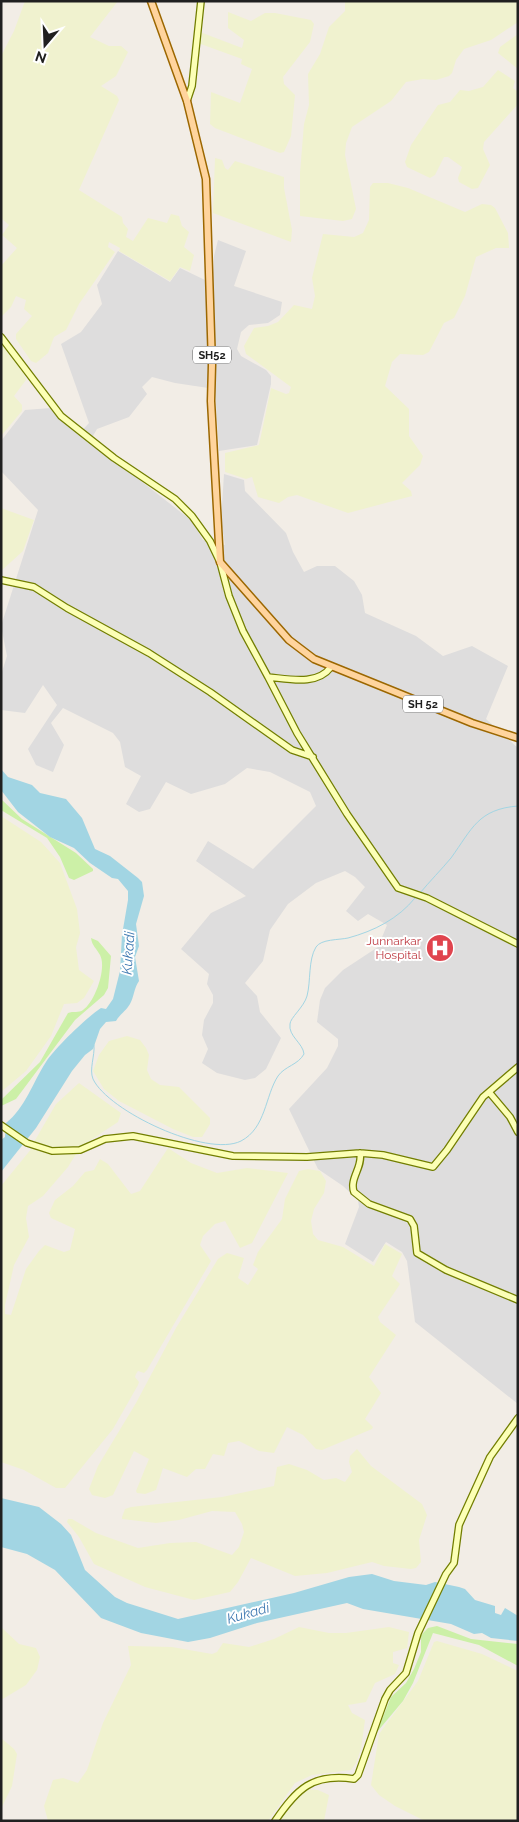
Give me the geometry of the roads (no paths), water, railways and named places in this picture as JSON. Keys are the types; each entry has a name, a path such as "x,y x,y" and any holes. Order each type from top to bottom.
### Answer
{"main road":[{"name":"SH52","path":"151,1 187,101 206,179 212,364 211,401 220,562"},
{"path":"220,562 289,640 302,652 331,667"},
{"name":"SH 52","path":"331,667 472,724 518,738"}],"street":[{"path":"187,101 192,86 201,1"},
{"path":"1,337 61,416 114,458 184,507 210,541 220,562 228,596 243,631 313,757 379,862 398,888 425,897 518,944"},
{"path":"1,580 34,587 67,608 149,653 210,692 292,750 313,757"},
{"path":"268,677 308,679 326,673 331,667"},
{"path":"1,1125 27,1142 52,1151 80,1150 105,1139 133,1136 233,1156 307,1157 360,1153 383,1155 435,1166 483,1097 518,1067"},
{"path":"489,1092 510,1117 518,1132"},
{"path":"360,1153 360,1163 353,1183 354,1192 369,1204 408,1218 413,1223 417,1253 446,1270 518,1300"},
{"path":"275,1821 286,1805 309,1783 328,1778 356,1778 367,1753 385,1699 390,1690 406,1673 418,1633 446,1574 452,1568 456,1555 459,1525 490,1457 518,1418"}],"water":[{"name":"Kukadi","path":"1,769 8,777 32,785 40,793 66,799 82,818 95,849 110,856 138,878 142,882 144,896 136,924 139,946 135,957 139,981 130,1004 116,1021 106,1022 100,1029 93,1049 85,1055 72,1071 36,1128 1,1172 1,1140 5,1137 6,1123 18,1110 46,1062 56,1049 101,1008 106,1009 113,999 120,971 122,935 128,891 118,879 112,878 90,863 74,848 50,837 18,812 1,790"},
{"name":"Kukadi","path":"1,1498 39,1507 61,1524 71,1535 85,1570 115,1597 127,1603 178,1619 294,1593 349,1577 372,1574 394,1581 426,1585 435,1582 465,1589 475,1600 495,1606 495,1613 501,1615 505,1608 518,1616 518,1641 491,1638 482,1633 474,1634 451,1624 363,1609 347,1603 257,1623 210,1638 188,1642 141,1633 101,1618 55,1570 27,1554 1,1547"}],"waterway":[{"path":"420,893 451,858 477,822 494,811 518,806"},
{"path":"94,1045 93,1079 102,1092 118,1105 137,1117 183,1137 206,1143 225,1145 241,1141 256,1128 278,1076 304,1054 291,1032 290,1024 307,996 313,952 318,944 348,938 376,928 401,912 415,898"}],"place":[{"name":"Junnarkar Hospital","path":"440,948"}]}
